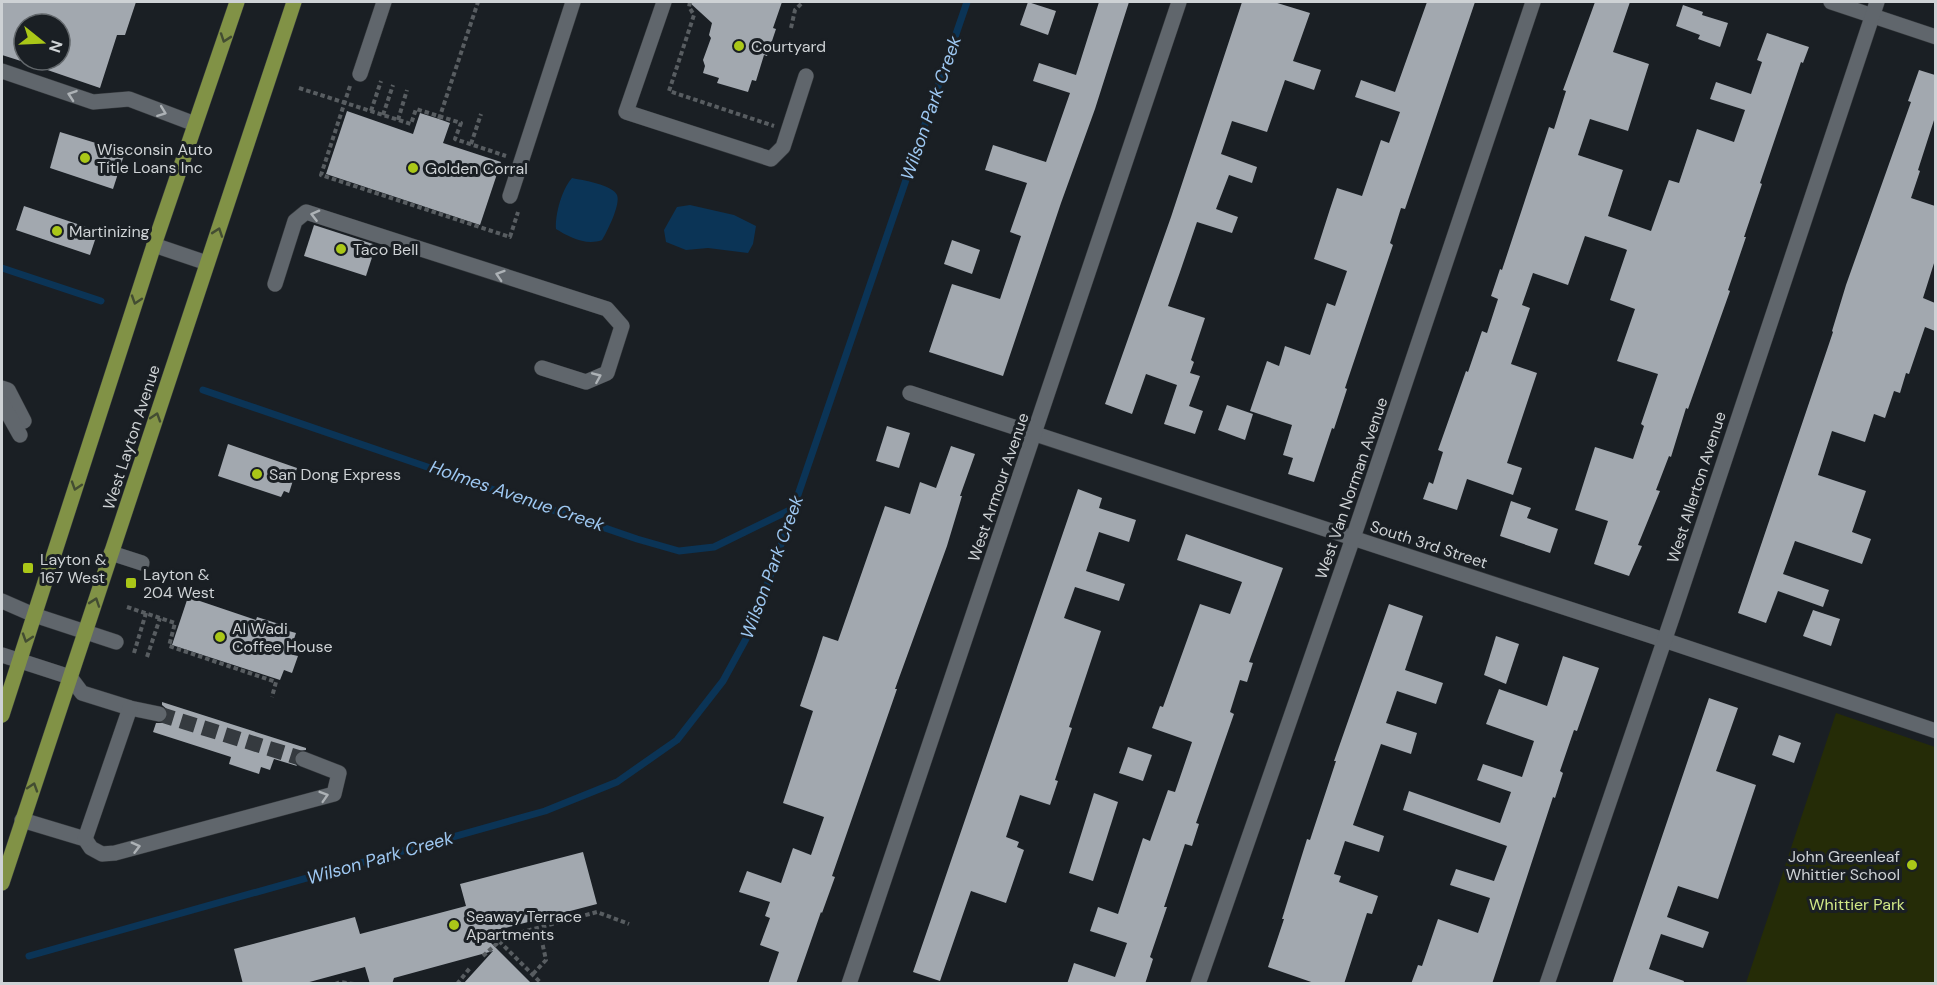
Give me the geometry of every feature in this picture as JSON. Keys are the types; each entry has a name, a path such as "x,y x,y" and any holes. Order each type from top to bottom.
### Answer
{"main road":[{"path":"2,715 154,245 237,2"},
{"name":"West Layton Avenue","path":"2,883 294,2"}],"street":[{"path":"360,74 384,2"},
{"path":"510,196 573,2"},
{"path":"664,2 626,112 771,159 783,147 806,76"},
{"name":"West Armour Avenue","path":"849,984 1179,2"},
{"name":"West Van Norman Avenue","path":"1198,984 1353,538 1533,2"},
{"path":"1831,2 1875,9 1935,37"},
{"name":"West Allerton Avenue","path":"1547,984 1875,9"},
{"path":"2,71 93,102 129,99 195,124"},
{"path":"275,284 295,221 306,212 607,309 622,326 607,373 586,382 542,368"},
{"path":"154,245 207,262"},
{"path":"2,388 8,390 22,428 2,403"},
{"name":"South 3rd Street","path":"910,393 1935,731"},
{"path":"111,553 142,563"},
{"path":"2,601 34,615 116,642"},
{"path":"2,655 70,677 82,693 130,708 159,714"},
{"path":"85,839 130,708"},
{"path":"22,820 85,839 91,848 102,854 115,853 334,794 339,773 303,759"}],"path":[{"path":"440,118 478,2"},
{"path":"690,2 689,7 694,15 669,91 789,131"},
{"path":"791,28 795,10 803,2"},
{"path":"360,74 351,84 321,175 510,237 521,204 510,196"},
{"path":"371,111 381,81"},
{"path":"383,115 393,85"},
{"path":"299,88 411,124 416,109 461,123 455,139 521,161"},
{"path":"398,120 407,90"},
{"path":"471,144 480,114"},
{"path":"127,607 176,623 169,646 276,682 272,697"},
{"path":"134,653 146,613"},
{"path":"147,657 160,618"},
{"path":"483,956 504,937 597,912 629,924"},
{"path":"533,974 546,960 539,928"},
{"path":"499,941 542,984"},
{"path":"457,984 470,968"},
{"path":"335,984 354,984"}],"green space":[{"name":"Whittier Park","path":"1836,713 1935,747 1935,983 1746,983"}],"water":[{"path":"572,178 610,188 617,195 615,211 602,240 584,241 572,238 556,229 560,202"},
{"path":"690,205 734,215 756,226 753,244 748,253 708,248 686,250 666,242 664,230 677,207"}],"building":[{"path":"2,2 136,2 125,35 117,35 100,88 53,72 72,72 72,12 12,12 12,58 2,55"},
{"name":"Courtyard","path":"689,2 782,2 767,56 764,55 756,81 752,80 748,92 717,83 719,78 703,73 705,66 703,60 711,38 709,35 712,23"},
{"path":"1028,2 1056,11 1048,35 1020,25"},
{"path":"1099,2 1129,2 1095,109 1003,376 929,352 952,284 1000,299 1021,236 1010,232 1027,183 985,170 993,145 1046,162 1070,93 1033,81 1039,63 1076,75"},
{"path":"1242,2 1274,2 1310,13 1293,61 1321,70 1314,90 1285,80 1267,132 1232,121 1221,154 1257,167 1252,183 1229,175 1216,209 1238,217 1232,233 1197,222 1168,306 1205,318 1191,360 1194,362 1190,373 1200,376 1189,406 1203,411 1195,434 1164,424 1177,385 1146,374 1132,414 1105,404 1171,217"},
{"path":"1427,2 1475,2 1405,209 1401,208 1390,243 1393,245 1345,388 1347,389 1334,429 1332,428 1314,482 1288,474 1293,458 1283,455 1292,425 1250,411 1267,361 1279,366 1285,346 1310,355 1327,303 1335,306 1347,271 1314,259 1337,188 1362,196 1381,140 1389,143 1400,112 1355,97 1361,80 1395,92"},
{"path":"1595,2 1630,2 1613,52 1649,64 1628,131 1590,119 1578,155 1623,170 1608,216 1651,231 1669,180 1679,183 1697,129 1734,142 1745,110 1710,99 1716,82 1751,94 1762,62 1757,60 1767,33 1809,47 1803,63 1801,62 1760,183 1762,184 1728,290 1730,291 1688,409 1686,408 1671,457 1669,456 1656,490 1660,491 1638,545 1642,546 1629,576 1594,564 1608,521 1575,510 1595,447 1633,459 1644,426 1641,424 1658,374 1617,361 1635,309 1610,300 1627,250 1625,249 1585,236 1568,285 1533,273 1522,305 1530,308 1511,364 1537,373 1507,463 1522,468 1513,495 1467,479 1457,510 1423,499 1429,482 1433,484 1443,452 1438,450 1466,371 1468,372 1482,331 1487,333 1498,299 1491,296 1500,269 1502,270 1549,127 1554,129 1566,91 1563,90"},
{"path":"1683,5 1703,12 1702,15 1728,23 1720,47 1698,39 1700,35 1676,26"},
{"path":"1919,70 1935,75 1935,117 1911,198 1935,206 1935,260 1923,298 1935,303 1935,331 1925,327 1900,393 1894,391 1885,418 1874,414 1865,442 1832,431 1818,475 1866,491 1852,532 1871,539 1862,564 1795,541 1783,574 1829,590 1823,607 1778,591 1766,623 1738,613 1833,332 1846,285 1911,102 1908,101"},
{"name":"Golden Corral","path":"347,111 413,134 420,113 439,119 450,123 443,143 501,162 480,225 326,174"},
{"name":"Wisconsin Auto Title Loans Inc","path":"60,132 125,152 113,189 50,168"},
{"name":"Martinizing","path":"24,206 98,231 90,255 16,230"},
{"name":"Taco Bell","path":"314,225 376,245 366,276 304,256"},
{"path":"952,240 980,250 972,274 944,264"},
{"path":"1227,405 1253,414 1245,440 1218,430"},
{"path":"887,426 910,433 899,468 876,461"},
{"name":"San Dong Express","path":"228,444 297,468 289,493 284,491 281,497 218,476"},
{"path":"951,446 975,454 960,496 962,496 947,546 895,689 897,689 832,876 835,877 796,984 768,984 779,952 760,945 770,918 765,916 770,902 739,892 747,871 781,883 793,848 811,855 824,817 783,803 813,711 800,706 823,636 838,641 885,506 910,514 920,482 936,488"},
{"path":"1078,489 1102,498 1099,508 1136,520 1129,542 1099,532 1086,571 1125,584 1119,601 1075,587 1064,618 1101,631 1069,727 1072,728 1055,780 1058,781 1050,805 1020,795 1006,837 1019,842 1017,847 1024,850 1006,903 971,891 940,981 913,972"},
{"path":"1511,501 1531,508 1527,518 1558,529 1550,553 1500,536"},
{"path":"1186,534 1283,568 1249,662 1253,663 1247,682 1240,680 1230,712 1234,714 1196,823 1199,824 1192,846 1185,844 1164,907 1167,907 1150,957 1153,959 1145,984 1067,984 1074,963 1115,977 1127,943 1090,931 1098,907 1118,914 1143,838 1150,841 1168,790 1175,792 1192,742 1152,728 1160,706 1163,707 1200,604 1230,614 1242,582 1177,560"},
{"path":"188,597 256,620 257,617 279,624 278,628 296,633 289,654 298,656 292,673 284,670 280,680 172,645"},
{"path":"1389,604 1423,616 1405,670 1443,683 1436,704 1397,691 1386,723 1417,733 1411,754 1381,744 1353,825 1384,836 1379,852 1345,841 1334,874 1341,876 1339,882 1378,896 1372,914 1367,913 1344,984 1317,984 1268,967 1307,839 1310,840 1336,761 1334,761"},
{"path":"1813,610 1840,619 1831,646 1803,636"},
{"path":"1496,636 1519,644 1506,684 1484,675"},
{"path":"1563,656 1599,668 1560,771 1563,773 1555,798 1553,797 1492,984 1411,984 1418,965 1422,966 1438,919 1478,933 1490,898 1450,885 1456,869 1494,881 1507,846 1403,810 1409,791 1500,823 1511,792 1477,780 1483,764 1522,777 1534,741 1486,724 1499,689 1547,706"},
{"path":"1709,698 1738,708 1716,771 1756,785 1718,899 1678,886 1667,917 1709,932 1703,948 1661,934 1649,969 1684,981 1683,984 1612,984"},
{"path":"162,702 306,748 306,750 297,751 294,755 297,766 274,759 270,770 261,767 259,774 229,764 231,757 153,732 156,723 163,723 168,717 168,710"},
{"path":"1779,735 1801,743 1794,763 1772,755"},
{"path":"1128,747 1152,755 1143,781 1119,773"},
{"path":"1094,793 1118,802 1093,881 1069,873"},
{"name":"Seaway Terrace Apartments","path":"583,852 597,904 482,934 532,984 463,984 493,951 394,978 392,984 370,984 365,967 302,984 243,984 234,949 355,917 360,934 466,906 460,884"}],"waterway":[{"name":"Wilson Park Creek","path":"29,956 545,811 617,782 677,740 723,681 753,626 967,2"},
{"name":"Holmes Avenue Creek","path":"2,268 101,301"},
{"name":"Holmes Avenue Creek","path":"203,390 637,539 679,551 714,547 794,508"}],"tunnel":[{"path":"159,714 303,759"}],"place":[{"name":"Courtyard","path":"739,46"},
{"name":"Wisconsin Auto Title Loans Inc","path":"85,158"},
{"name":"Golden Corral","path":"413,168"},
{"name":"Martinizing","path":"57,231"},
{"name":"Taco Bell","path":"341,249"},
{"name":"San Dong Express","path":"257,474"},
{"name":"Layton & 167 West","path":"28,568"},
{"name":"Layton & 204 West","path":"131,583"},
{"name":"Al Wadi Coffee House","path":"220,637"},
{"name":"John Greenleaf Whittier School","path":"1912,865"},
{"name":"Seaway Terrace Apartments","path":"454,925"}]}
